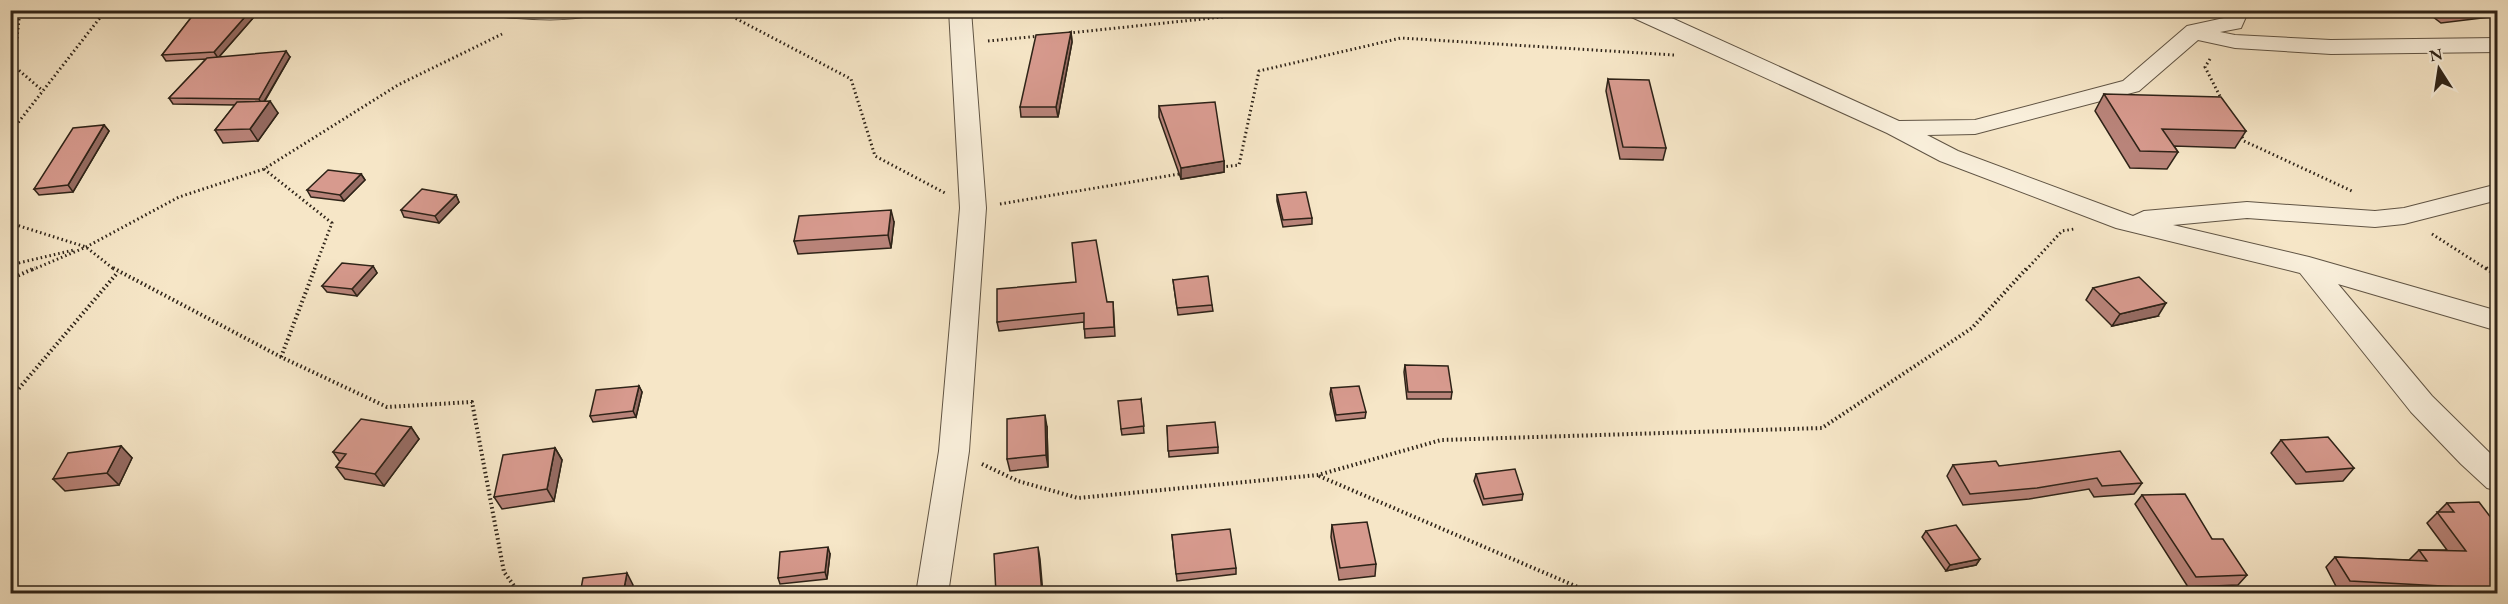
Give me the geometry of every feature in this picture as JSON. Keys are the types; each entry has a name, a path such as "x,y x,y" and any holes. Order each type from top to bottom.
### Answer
{"street":[{"path":"487,10 544,13 585,10"},
{"path":"932,594 954,450 973,208 960,44 960,10"},
{"path":"1635,10 1895,128 1949,156 2125,222 2309,266 2498,321"},
{"path":"1895,128 1975,128 2131,86 2195,31 2234,23 2239,10"},
{"path":"2195,31 2221,40 2351,47 2413,44 2498,45"},
{"path":"2125,222 2247,210 2375,219 2404,216 2498,192"},
{"path":"2309,266 2400,378 2478,463 2498,479"}],"path":[{"path":"12,65 20,10"},
{"path":"10,132 106,10"},
{"path":"734,10 735,18 851,78 875,156 973,208 1193,172"},
{"path":"1066,33 1289,10"},
{"path":"10,279 86,247 179,197 264,169 398,85 502,34"},
{"path":"960,44 1042,35"},
{"path":"1216,168 1239,165 1259,71 1401,38 1684,56"},
{"path":"2221,40 2205,67 2227,109"},
{"path":"10,56 12,65 44,91"},
{"path":"2239,130 2244,141 2362,196"},
{"path":"264,169 332,223 281,357"},
{"path":"2404,216 2498,276"},
{"path":"954,450 1018,481 1078,498 1318,475 1442,440 1822,429 1972,328 2062,231 2125,222"},
{"path":"10,223 86,247 118,272 281,357 387,407 471,402 504,572 520,594"},
{"path":"10,265 86,247"},
{"path":"10,399 118,272"},
{"path":"1318,475 1594,594"}],"building":[{"path":"197,10 251,10 214,52 162,55"},
{"path":"2437,10 2494,10 2495,11 2445,16"},
{"path":"1071,32 1056,107 1020,107 1036,35"},
{"path":"286,51 259,99 169,98 207,58"},
{"path":"1608,79 1649,80 1666,148 1623,147"},
{"path":"2104,94 2221,97 2246,131 2162,129 2178,152 2140,151"},
{"path":"270,101 250,129 215,130 237,102"},
{"path":"1215,102 1224,161 1181,168 1159,106"},
{"path":"104,125 68,185 34,189 73,128"},
{"path":"328,170 361,174 340,195 307,190"},
{"path":"422,189 456,195 435,216 401,210"},
{"path":"1306,192 1312,218 1283,220 1277,195"},
{"path":"891,210 888,235 794,241 799,216"},
{"path":"1096,240 1107,302 1113,302 1114,327 1084,329 1084,313 997,322 997,289 1076,282 1072,243"},
{"path":"342,263 373,266 352,289 322,286"},
{"path":"1208,276 1212,305 1177,308 1173,280"},
{"path":"2139,277 2166,303 2120,314 2093,288"},
{"path":"1405,365 1448,366 1452,392 1408,392"},
{"path":"639,386 633,411 590,416 596,390"},
{"path":"1359,386 1366,412 1336,415 1331,388"},
{"path":"1141,399 1144,426 1121,429 1118,401"},
{"path":"1045,415 1046,455 1007,459 1007,419"},
{"path":"361,419 411,427 375,474 336,467 346,454 333,452"},
{"path":"1215,422 1218,447 1168,451 1167,426"},
{"path":"2328,437 2354,468 2306,472 2281,440"},
{"path":"121,446 107,473 53,479 68,453"},
{"path":"555,448 547,489 494,497 503,455"},
{"path":"2120,451 2142,483 2102,486 2097,478 2037,488 1970,494 1953,465 1996,461 1999,466"},
{"path":"1515,469 1523,494 1484,499 1476,474"},
{"path":"2185,494 2212,539 2223,539 2247,575 2196,577 2142,495"},
{"path":"2479,502 2498,527 2498,569 2491,569 2498,579 2498,594 2464,594 2460,587 2350,581 2335,557 2427,561 2419,550 2466,551 2437,512 2454,512 2447,503"},
{"path":"1367,522 1376,564 1340,568 1332,525"},
{"path":"1956,525 1980,559 1950,565 1926,531"},
{"path":"1230,529 1236,568 1176,574 1172,535"},
{"path":"828,547 825,572 778,578 780,552"},
{"path":"1038,547 1042,594 996,594 994,554"},
{"path":"627,573 623,594 580,594 583,578"}]}
